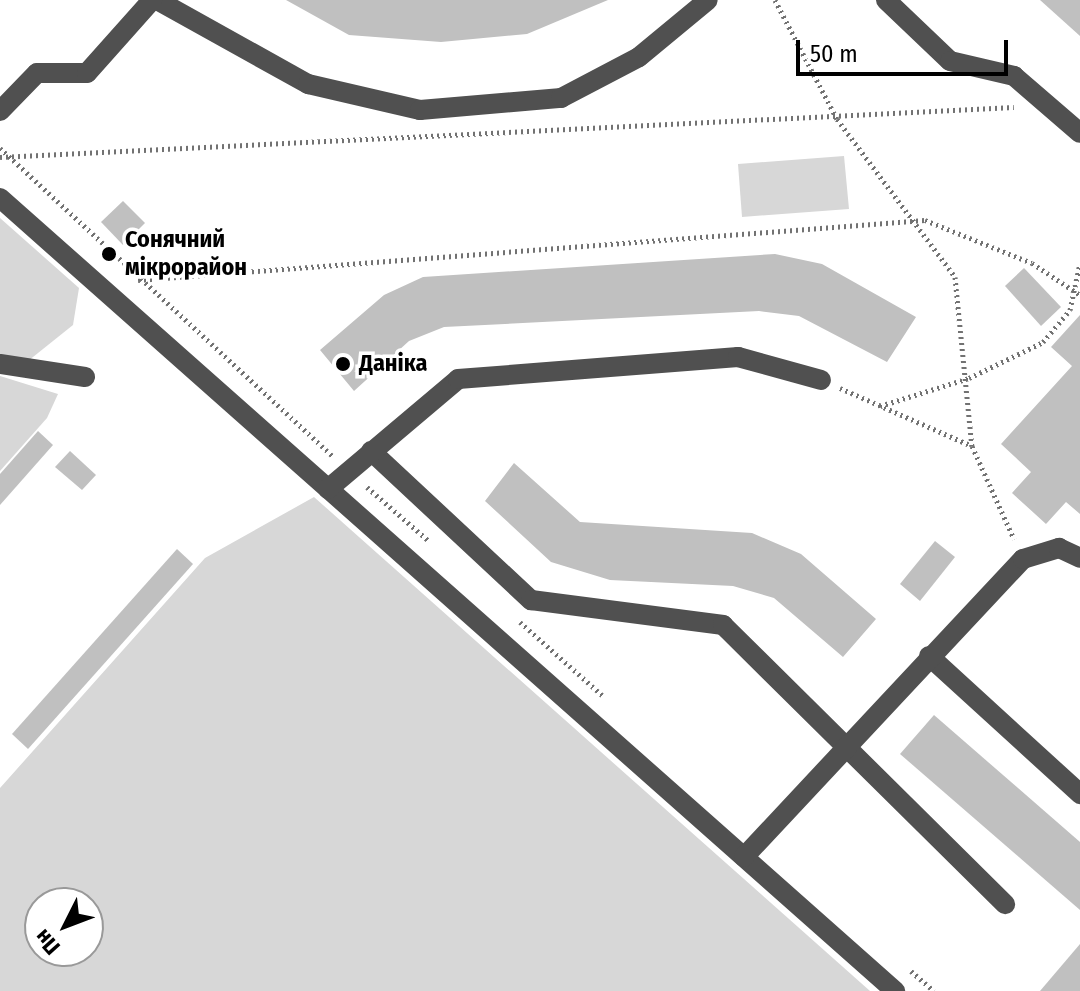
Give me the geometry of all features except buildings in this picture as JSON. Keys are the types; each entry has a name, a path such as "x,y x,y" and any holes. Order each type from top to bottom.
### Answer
{"street":[{"path":"0,111 37,73 87,73 155,0 308,84 420,110 561,98 639,57 708,0"},
{"path":"886,0 950,61 1014,76 1080,133"},
{"path":"0,198 895,991"},
{"path":"328,489 458,379 738,357 821,380"},
{"path":"0,364 85,377"},
{"path":"371,451 531,600 723,625 1005,904"},
{"path":"744,857 1023,559 1059,548 1080,558"},
{"path":"929,656 1080,794"}],"path":[{"path":"775,0 837,119 907,221 955,277 969,378 972,446 1023,559"},
{"path":"0,157 837,119 1028,106"},
{"path":"0,148 137,280 443,554"},
{"path":"98,285 925,220 1032,263 1080,295"},
{"path":"880,406 969,378 1043,342 1070,310 1080,263"},
{"path":"821,380 972,446"},
{"path":"514,617 608,701"},
{"path":"900,960 934,991"}],"shaded area":[{"path":"844,156 849,209 742,217 738,164"},
{"path":"0,218 79,288 73,325 28,361 0,356"},
{"path":"0,376 58,394 47,418 0,471"},
{"path":"314,497 870,991 0,991 0,788 205,558"}],"place":[{"name":"Сонячний мікрорайон","path":"109,254"},
{"name":"Даніка","path":"343,364"}]}
